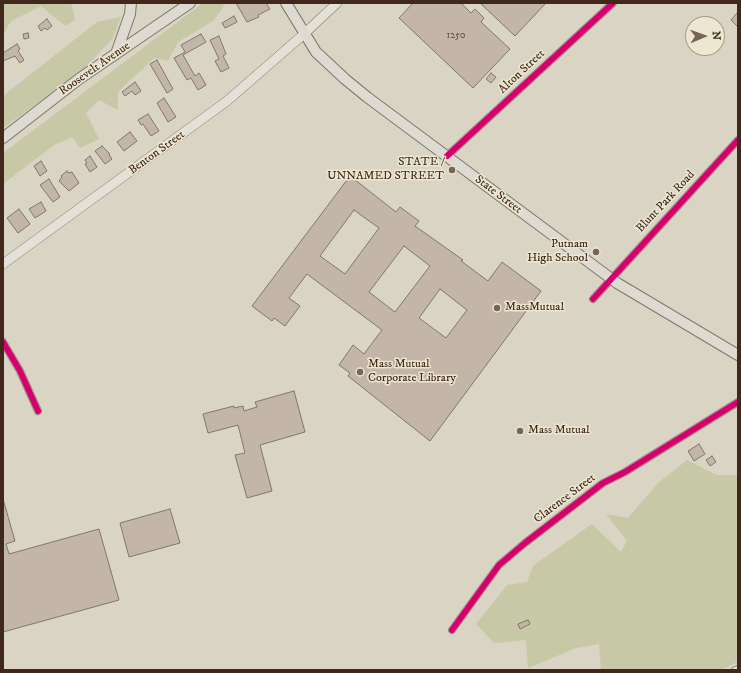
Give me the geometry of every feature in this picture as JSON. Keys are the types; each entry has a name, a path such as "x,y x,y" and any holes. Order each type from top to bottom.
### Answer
{"main road":[{"path":"116,54 130,14 132,3"},
{"name":"Roosevelt Avenue","path":"3,138 79,79 190,3"},
{"name":"State Street","path":"286,3 316,52 345,79 611,278 738,355"},
{"name":"Benton Street","path":"3,264 227,101 337,3"}],"street":[{"name":"Alton Street","path":"447,156 613,3"},
{"name":"Blunt Park Road","path":"593,299 738,140"},
{"path":"3,342 20,371 38,412"},
{"name":"Clarence Street","path":"452,630 499,565 525,543 603,484 626,472 738,402"}],"green space":[{"path":"3,3 71,3 75,20 65,26 41,6 11,21 3,34"},
{"path":"203,3 226,3 213,21 178,42 168,61 154,58 118,92 118,110 99,100 86,113 99,139 80,148 72,137 54,145 3,184 3,153"},
{"path":"121,17 113,38 84,69 3,128 3,96 97,22"},
{"path":"687,460 717,475 737,475 738,473 738,662 720,670 601,670 599,644 576,648 528,668 526,640 494,643 476,624 507,585 527,582 533,566 592,524 621,552 627,541 606,514 628,518 658,483"}],"building":[{"path":"236,3 266,3 270,9 258,15 259,17 247,22"},
{"path":"413,3 461,3 471,13 475,9 484,18 481,22 510,49 473,88 399,18"},
{"path":"480,3 546,3 515,36"},
{"path":"738,13 738,27 731,20"},
{"path":"234,16 237,22 225,28 222,23"},
{"path":"47,19 52,26 47,30 45,28 41,31 38,26"},
{"path":"28,33 29,38 24,39 23,34"},
{"path":"201,34 206,42 183,55 195,76 199,73 206,85 198,90 191,78 187,80 174,58 185,52 181,45"},
{"path":"219,36 226,54 223,56 229,68 221,72 215,61 219,59 210,40"},
{"path":"17,44 20,49 18,51 24,60 20,63 15,56 3,61 3,53"},
{"path":"157,60 173,89 167,93 150,64"},
{"path":"491,73 496,77 491,83 486,79"},
{"path":"135,82 141,91 135,95 132,91 125,96 122,92"},
{"path":"164,98 176,117 168,122 157,103"},
{"path":"148,114 159,131 151,136 143,124 141,125 138,120"},
{"path":"130,132 137,141 124,151 117,142"},
{"path":"102,146 110,154 109,155 112,159 105,164 95,151"},
{"path":"90,156 97,167 90,172 85,164 87,163 85,160"},
{"path":"41,161 47,171 40,176 34,166"},
{"path":"67,171 68,173 72,172 79,183 69,191 59,181 62,177 61,176"},
{"name":"MassMutual","path":"350,176 396,212 400,207 419,221 415,226 463,260 461,261 488,281 502,262 541,291 430,441 348,376 350,373 339,365 353,345 364,354 382,330 307,274 289,298 300,306 285,326 274,318 272,321 252,306","holes":["354,210 379,228 345,274 320,256","404,246 430,266 395,312 369,292","440,289 467,310 446,338 419,318"]},
{"path":"49,179 60,197 53,202 40,185"},
{"path":"41,202 46,211 35,218 29,209"},
{"path":"19,209 30,224 18,233 7,218"},
{"path":"294,391 305,432 260,445 272,491 247,498 235,455 245,453 238,425 208,433 203,414 234,406 234,408 243,406 244,411 257,407 255,402"},
{"path":"699,444 705,454 694,461 688,451"},
{"path":"712,456 716,462 710,466 706,460"},
{"path":"3,499 15,541 6,544 9,554 99,529 119,600 3,632"},
{"path":"170,509 180,543 129,557 120,523"},
{"path":"542,513 545,517 540,521 537,518"},
{"path":"528,620 530,624 520,629 518,624"}],"cycle path":[{"path":"447,156 613,3"},
{"path":"593,299 738,140"},
{"path":"3,342 20,371 38,411"},
{"path":"452,630 499,565 525,543 603,483 625,472 738,402"}],"place":[{"name":"STATE / UNNAMED STREET","path":"452,170"},
{"name":"Putnam High School","path":"596,252"},
{"name":"MassMutual","path":"497,308"},
{"name":"Mass Mutual Corporate Library","path":"360,372"},
{"name":"Mass Mutual","path":"520,431"}]}
